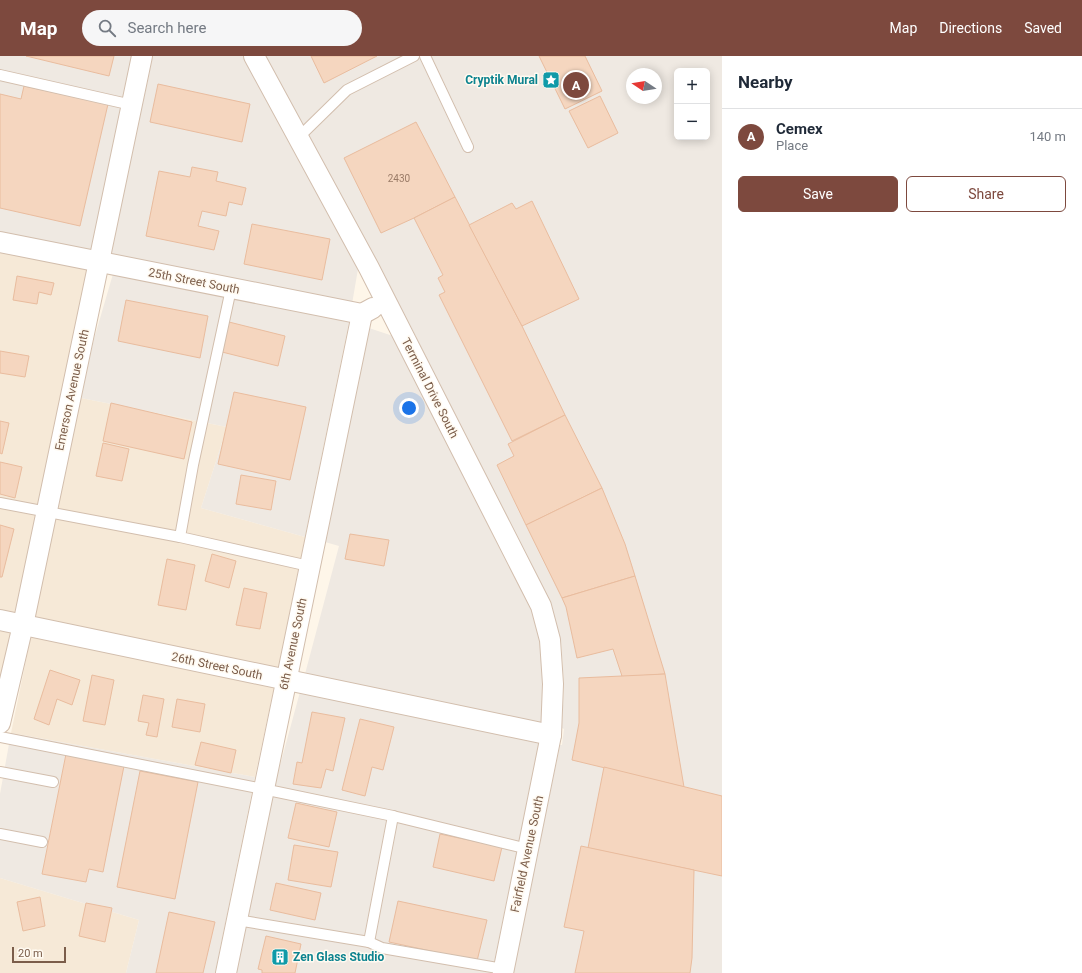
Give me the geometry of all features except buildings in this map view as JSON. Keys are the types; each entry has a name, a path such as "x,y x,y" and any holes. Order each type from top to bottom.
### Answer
{"street":[{"name":"Emerson Avenue South","path":"0,723 23,625 142,56"},
{"name":"Terminal Drive South","path":"254,56 369,268 541,606 550,640 554,684 552,735"},
{"name":"25th Street South","path":"0,242 362,314"},
{"path":"362,314 385,301"},
{"name":"6th Avenue South","path":"226,973 362,314"},
{"name":"26th Street South","path":"0,620 552,735"},
{"name":"Fairfield Avenue South","path":"503,971 552,735"}],"lane":[{"path":"298,138 347,90 414,56"},
{"path":"425,56 468,147"},
{"path":"0,75 132,105"},
{"path":"180,538 193,464 231,288"},
{"path":"0,503 180,538 309,566"},
{"path":"0,737 392,816 528,849"},
{"path":"0,772 53,782"},
{"path":"368,942 392,816"},
{"path":"0,834 42,842"},
{"path":"237,920 368,942 382,948 503,971"}],"shaded area":[{"path":"0,56 132,56 91,250 0,232"},
{"path":"153,56 243,56 358,269 352,304 111,254"},
{"path":"265,56 722,56 722,973 513,973 560,745 562,745 564,729 562,728 564,685 561,640 550,602 410,325 404,320"},
{"path":"0,251 87,269 15,614 0,611"},
{"path":"113,274 349,322 305,537 201,508 227,427 81,398 94,339"},
{"path":"369,328 393,336 531,608 540,641 543,684 541,724 305,674 339,546 325,542"},
{"path":"81,398 227,427 201,508 305,537 278,669 35,618"},
{"path":"0,630 11,632 0,683"},
{"path":"31,636 274,687 255,777 11,733"},
{"path":"300,692 539,742 492,973 236,973 276,780"},
{"path":"11,733 255,777 215,973 126,973 139,920 0,878 0,794"},
{"path":"0,878 139,920 126,973 0,973"}],"place":[{"name":"Cryptik Mural","path":"551,80"},
{"name":"Cemex","path":"576,85"},
{"name":"Zen Glass Studio","path":"280,957"}]}
